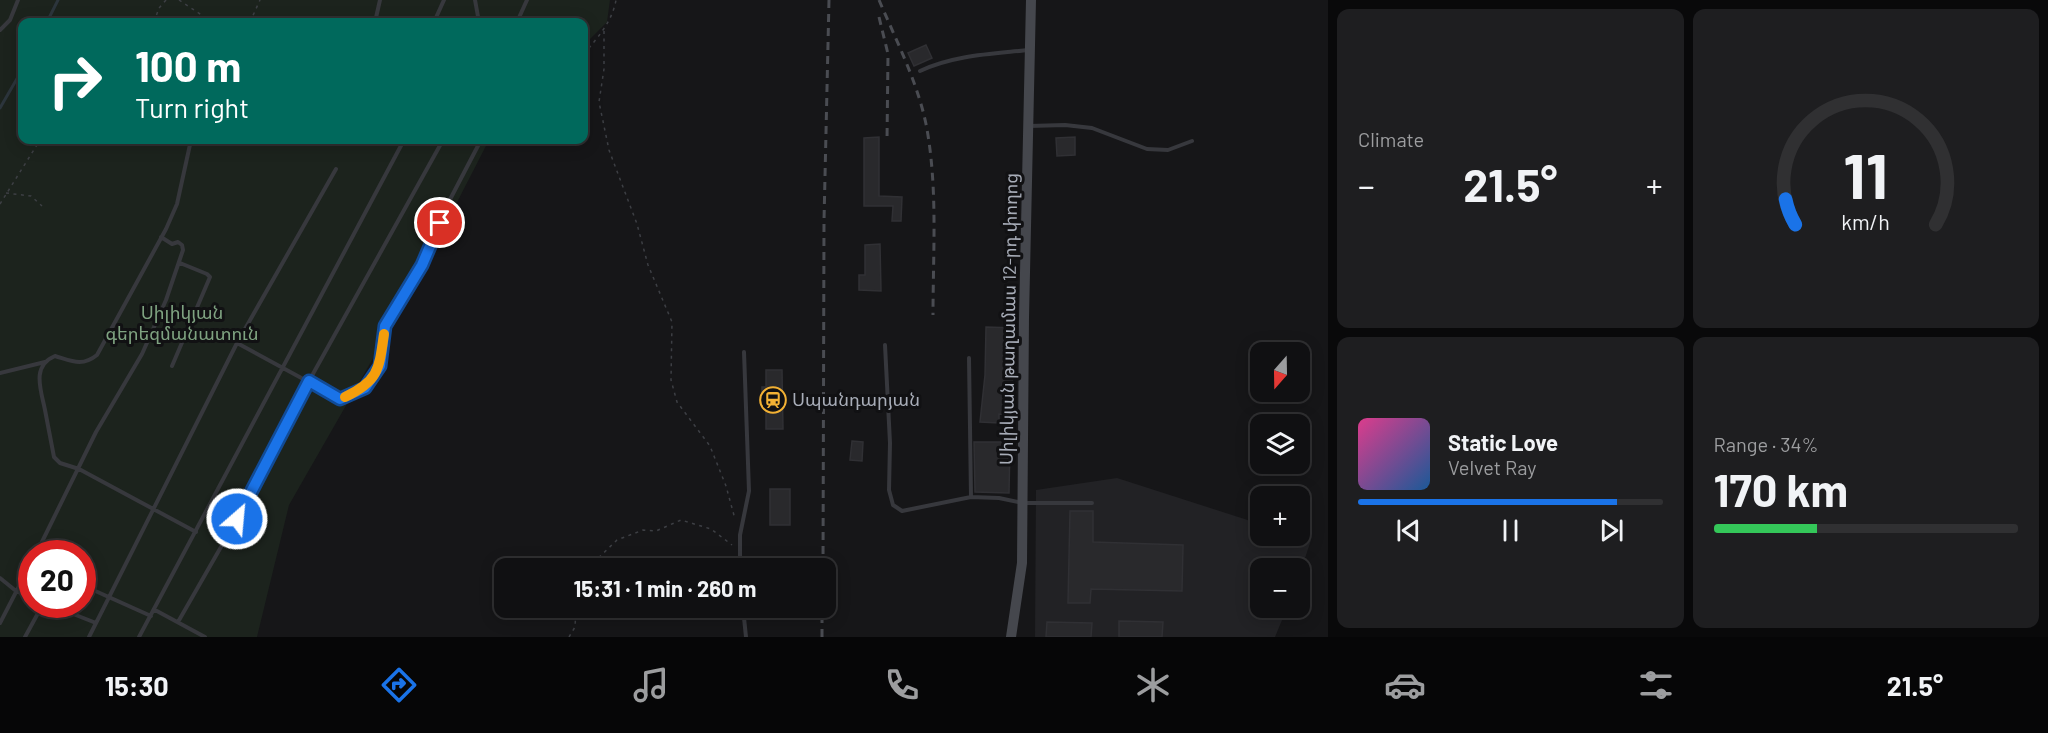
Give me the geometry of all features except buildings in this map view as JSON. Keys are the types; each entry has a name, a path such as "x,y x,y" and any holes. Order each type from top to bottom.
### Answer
{"main road":[{"name":"Սիլիկյան թաղամաս 12-րդ փողոց","path":"1011,637 1022,563 1031,0"}],"lane":[{"path":"0,30 10,20 18,0"},
{"path":"376,18 380,0"},
{"path":"436,18 444,0"},
{"path":"475,0 480,18"},
{"path":"519,18 526,0"},
{"path":"920,71 938,63 961,58 1030,50"},
{"path":"1028,126 1065,124 1092,128 1147,149 1168,150 1192,141"},
{"path":"1,373 45,362 55,356 78,363 88,362 97,355 177,204 190,144"},
{"path":"139,637 402,144"},
{"path":"178,622 237,519 309,381 441,144"},
{"path":"237,343 340,399 365,388 380,366 385,326 422,265 444,211 479,144"},
{"path":"89,637 107,597 237,343 336,169"},
{"path":"43,540 96,432 142,354 180,263 182,245 178,242 172,244 161,237"},
{"path":"172,366 210,277 180,263"},
{"path":"885,345 890,443 889,490 893,505 902,511 970,496 999,498 1023,503 1092,503"},
{"path":"740,558 740,535 749,491 744,352"},
{"path":"969,358 970,496"},
{"path":"45,362 38,385 54,457 60,463 79,469 196,532"},
{"path":"210,504 237,519"},
{"path":"0,578 16,591"},
{"path":"0,623 18,587"},
{"path":"96,592 151,616"},
{"path":"154,610 205,637"},
{"path":"25,637 35,618"},
{"path":"83,618 96,623"},
{"path":"743,618 746,637"}],"path":[{"path":"156,18 166,0"},
{"path":"178,0 206,18"},
{"path":"252,18 260,0"},
{"path":"588,49 604,31 616,0"},
{"path":"604,31 604,69 599,102 609,150 637,224 648,265 672,322 671,380 677,402 710,446 726,486 740,535"},
{"path":"0,204 37,144"},
{"path":"5,194 31,196 42,206"},
{"path":"598,558 617,540 643,530 656,531 681,520 711,529 740,551"},
{"path":"569,637 575,627 575,618"}],"shaded area":[{"path":"1117,478 1250,521 1250,546 1309,546 1305,558 1250,558 1250,618 1283,618 1275,637 1035,637 1036,490"}],"green space":[{"name":"Սիլիկյան գերեզմանատուն","path":"0,0 610,0 607,22 588,41 588,18 18,18 18,144 487,144 411,292 289,505 257,637 0,637"}],"waterway":[{"path":"49,18 58,0"},
{"path":"0,108 18,77"}],"railway":[{"path":"823,558 824,221 829,0"},
{"path":"879,0 912,76 922,108 930,147 934,243 933,315"},
{"path":"879,17 888,54 887,141"},
{"path":"822,618 822,637"}],"slow traffic":[{"path":"345,397 365,388 380,366 384,334"}],"place":[{"name":"Սպանդարյան","path":"773,400"}],"route":[{"path":"237,519 309,381 340,399 365,388 380,366 385,326 422,265 440,223"}]}
